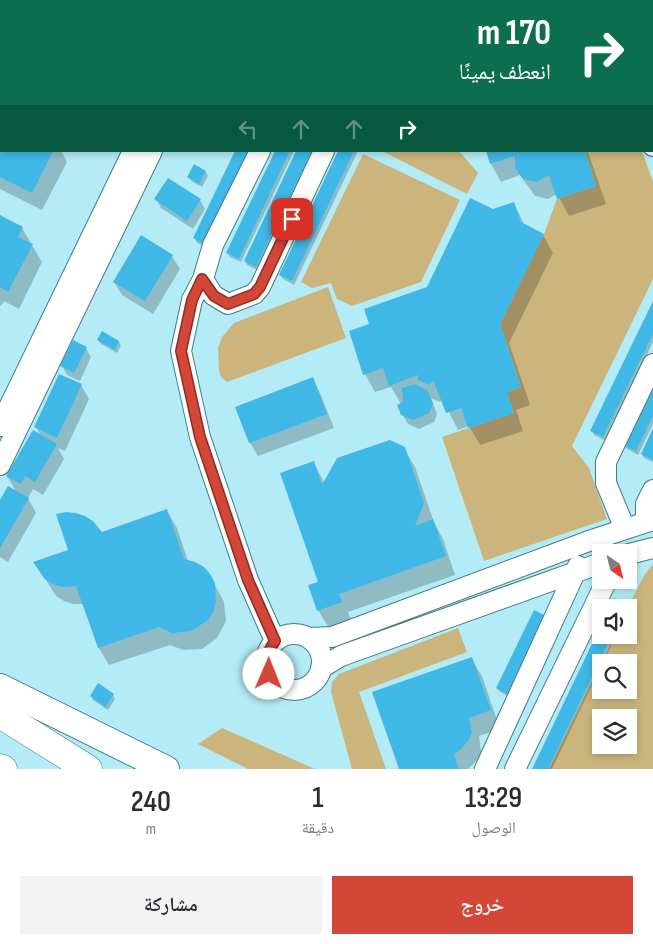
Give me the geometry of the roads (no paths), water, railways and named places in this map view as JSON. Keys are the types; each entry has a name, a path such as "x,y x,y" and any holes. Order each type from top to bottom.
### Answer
{"highway":[{"path":"0,714 88,769"},
{"path":"0,731 78,769"}],"main road":[{"path":"0,687 166,769"}],"street":[{"path":"0,426 133,152"},
{"path":"0,465 152,152"},
{"path":"260,152 213,245 202,279 192,300 181,351 200,437 248,580 275,641"},
{"path":"202,279 214,296 228,304 254,294 260,287 324,152"},
{"path":"625,529 606,483 606,462 653,364"},
{"path":"308,638 332,637 589,541 649,521 646,504 653,490"},
{"path":"485,769 589,541"},
{"path":"638,552 653,548"},
{"path":"562,552 575,572"},
{"path":"321,668 341,656 592,566"},
{"path":"515,769 603,589"},
{"path":"291,634 308,638 316,644 322,662 316,679 308,686 300,689 290,690 281,687 269,674 266,665 266,656 270,648 275,641 283,636 291,634"}]}
